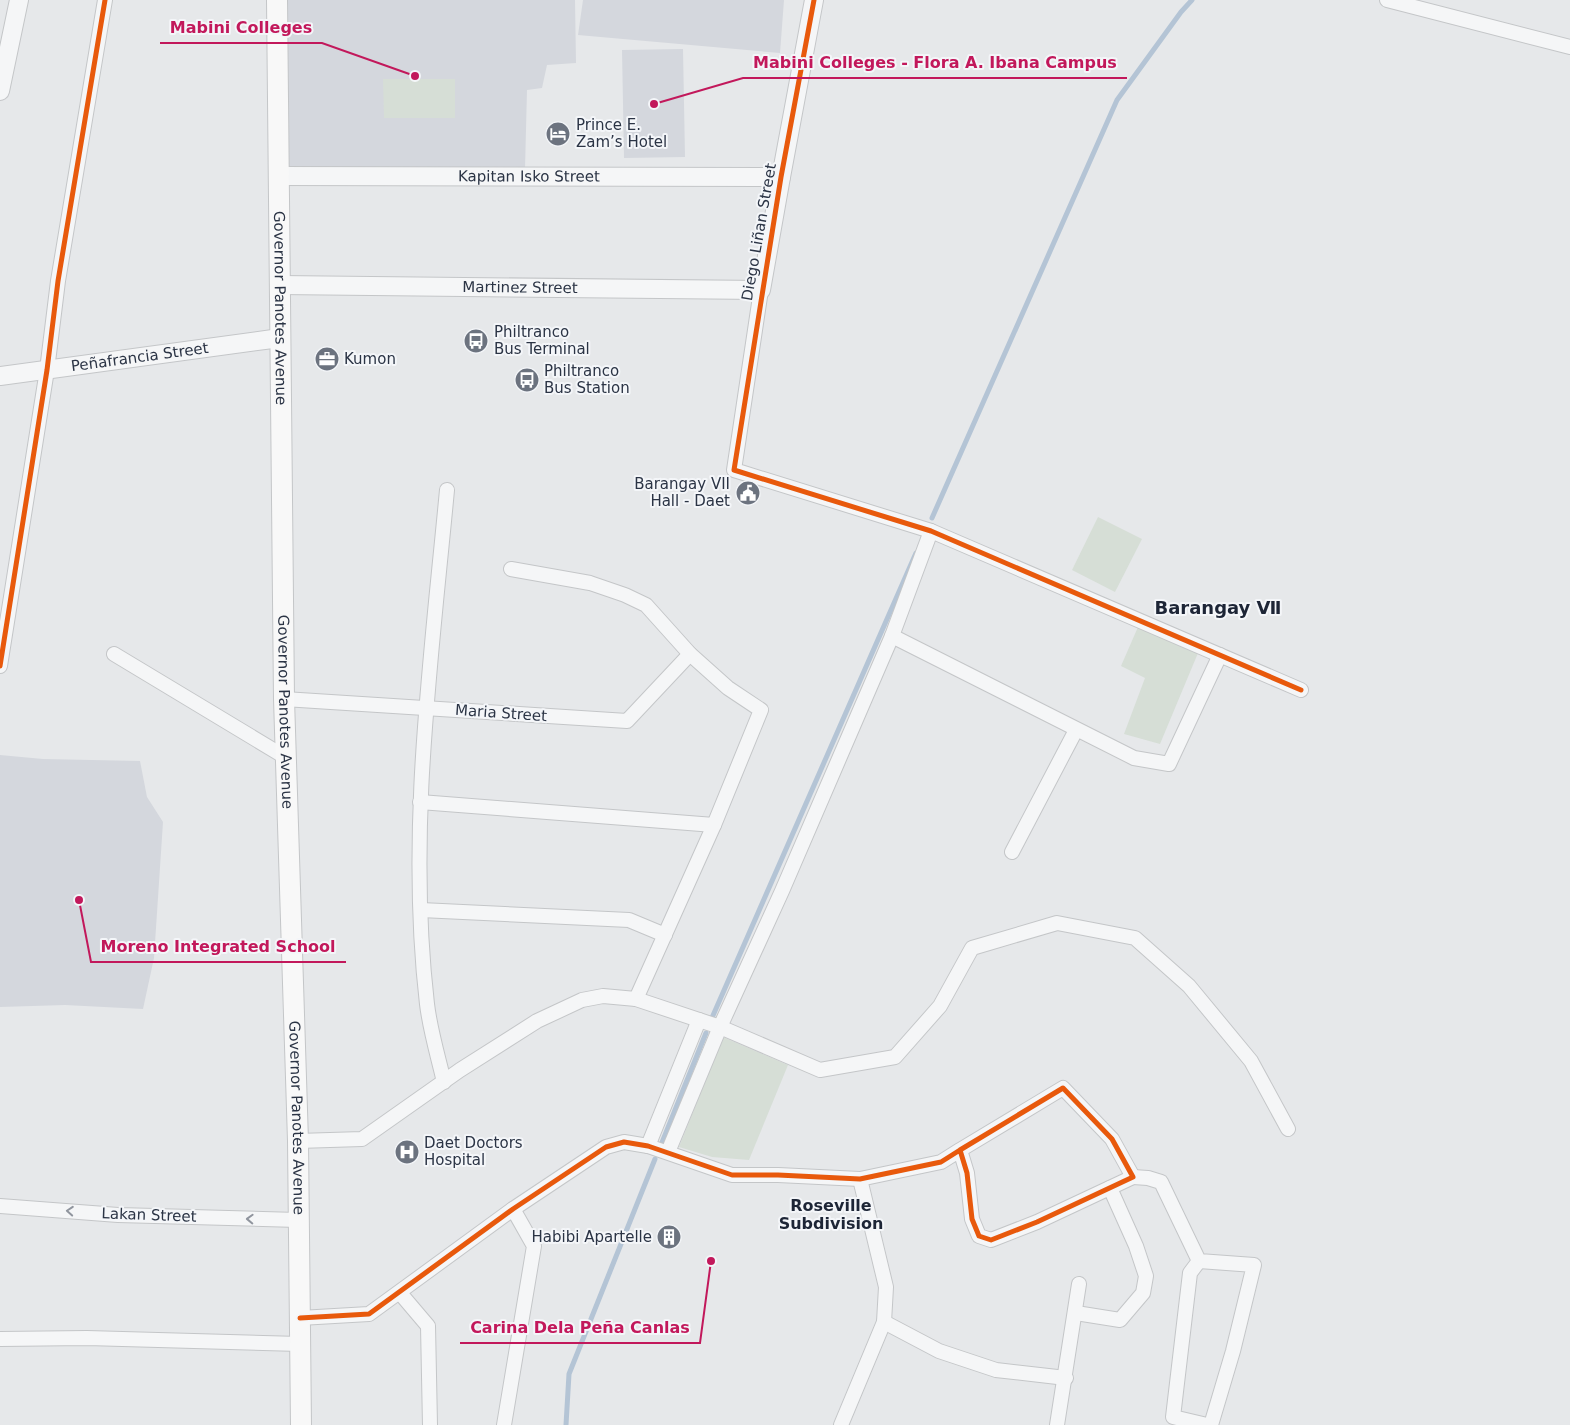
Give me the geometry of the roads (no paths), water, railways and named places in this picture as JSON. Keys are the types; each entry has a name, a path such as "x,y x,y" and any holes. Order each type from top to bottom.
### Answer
{"main road":[{"name":"Governor Panotes Avenue","path":"277,0 284,699 298,1141 301,1425"}],"street":[{"path":"0,91 18,0"},
{"path":"0,666 47,370 58,281 105,0"},
{"name":"Diego Liñan Street","path":"814,0 761,290 734,470 931,531"},
{"path":"1387,0 1570,47"},
{"name":"Kapitan Isko Street","path":"278,176 781,177"},
{"name":"Martinez Street","path":"279,285 761,290"},
{"name":"Peñafrancia Street","path":"0,376 280,338"},
{"path":"444,1082 428,1005 420,910 420,802 426,708 447,490"},
{"path":"668,1152 720,1026 786,882 892,636 931,531 1301,690"},
{"path":"511,570 590,583 625,595 646,605 690,654 728,688 762,710 714,825 636,999"},
{"path":"892,636 1134,758 1169,764 1220,655"},
{"path":"114,654 286,757"},
{"name":"Maria Street","path":"284,699 627,721 690,654"},
{"path":"1012,852 1076,730"},
{"path":"420,802 714,825"},
{"path":"420,910 629,920 665,935"},
{"path":"298,1141 362,1139 523,1029 568,1005 603,996 636,999 720,1026 820,1070 896,1057 940,1006 972,948 1058,923 1135,938 1189,986 1251,1061 1288,1129"},
{"path":"648,1146 699,1020"},
{"path":"300,1318 369,1314 513,1210 606,1147 624,1142 668,1152 732,1175 860,1179 941,1162 1063,1088 1112,1139 1133,1177"},
{"path":"960,1150 967,1173 972,1219 979,1236 991,1240 1037,1222 1133,1177 1148,1178 1161,1182 1199,1261"},
{"path":"841,1425 884,1322 886,1286 860,1179"},
{"path":"1076,1313 1120,1320 1143,1293 1146,1276 1136,1246 1110,1188"},
{"name":"Lakan Street","path":"0,1206 118,1215 298,1220"},
{"path":"504,1425 534,1246 513,1210"},
{"path":"1199,1261 1190,1273 1173,1418 1207,1425"},
{"path":"1199,1261 1254,1266 1233,1352 1211,1425"},
{"path":"1058,1425 1079,1284"},
{"path":"400,1293 428,1326 430,1425"},
{"path":"884,1322 939,1351 996,1370 1066,1378"},
{"path":"0,1339 87,1338 300,1344"}],"waterway":[{"path":"932,518 1117,100 1181,12 1192,0"},
{"path":"711,1020 916,553"},
{"path":"661,1145 706,1033"},
{"path":"566,1425 569,1374 655,1159"}],"place":[{"name":"Mabini Colleges","path":"415,76"},
{"name":"Mabini Colleges - Flora A. Ibana Campus","path":"654,104"},
{"name":"Prince E. Zam’s Hotel","path":"558,134"},
{"name":"Philtranco Bus Terminal","path":"476,341"},
{"name":"Kumon","path":"327,359"},
{"name":"Philtranco Bus Station","path":"527,380"},
{"name":"Barangay VII Hall - Daet","path":"748,493"},
{"name":"Moreno Integrated School","path":"79,900"},
{"name":"Daet Doctors Hospital","path":"407,1152"},
{"name":"Habibi Apartelle","path":"669,1237"},
{"name":"Carina Dela Peña Canlas","path":"711,1261"}],"district":[{"name":"Barangay Ⅶ","path":"1218,608"},
{"name":"Roseville Subdivision","path":"831,1214"}]}
